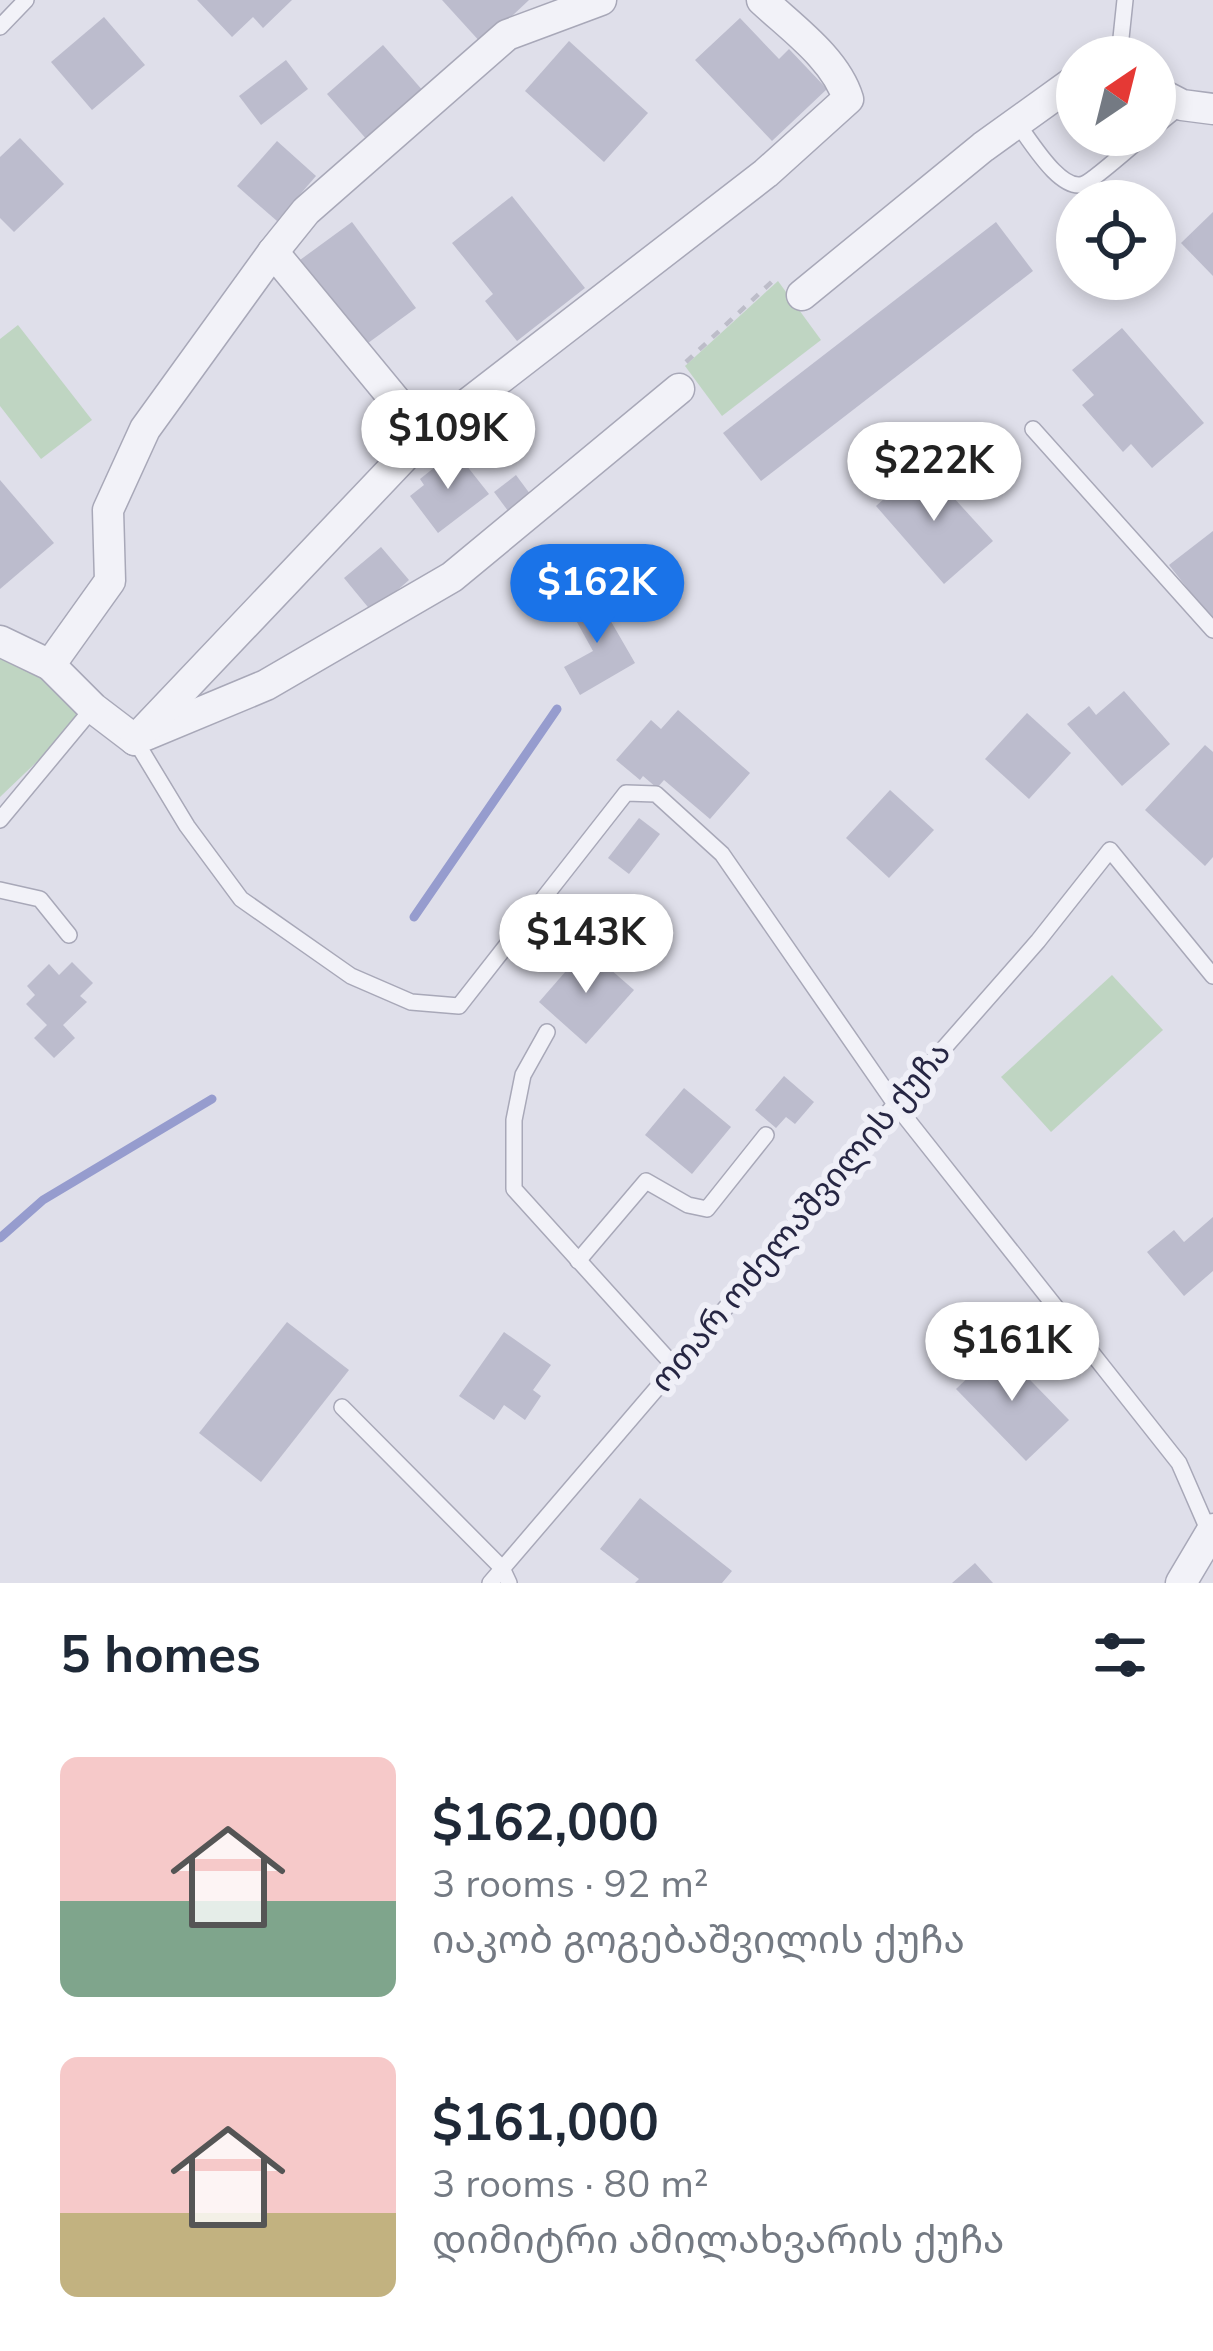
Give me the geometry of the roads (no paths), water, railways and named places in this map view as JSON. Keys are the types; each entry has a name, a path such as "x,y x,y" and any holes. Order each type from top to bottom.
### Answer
{"street":[{"path":"50,665 110,581 109,510 146,429 306,212 507,34 601,0"},
{"path":"135,740 418,442 766,172 848,99 842,81 762,0"},
{"path":"802,295 1016,122 1056,96"},
{"path":"273,252 400,406 418,442"},
{"path":"135,740 266,685 452,577 680,378"},
{"path":"0,641 50,665 93,708 135,740"},
{"path":"1181,1583 1211,1532"}],"lane":[{"path":"0,27 26,0"},
{"path":"1121,36 1125,0"},
{"path":"1016,122 1058,177 1070,185 1084,184 1119,156"},
{"path":"1033,430 1213,630"},
{"path":"0,820 93,708"},
{"path":"135,740 187,826 242,898 351,976 411,1002 459,1006 626,793 656,794 722,854 896,1104 1179,1463 1211,1532"},
{"name":"ოთარ ოძელაშვილის ქუჩა","path":"490,1583 506,1576 675,1366 1110,850 1213,976"},
{"path":"0,890 40,899 69,934"},
{"path":"547,1032 523,1075 514,1120 514,1189 675,1366"},
{"path":"578,1262 646,1181 688,1205 707,1210 766,1135"},
{"path":"341,1407 506,1576"}],"waterway":[{"path":"414,917 557,709"},
{"path":"0,1238 43,1200 212,1099"}]}
